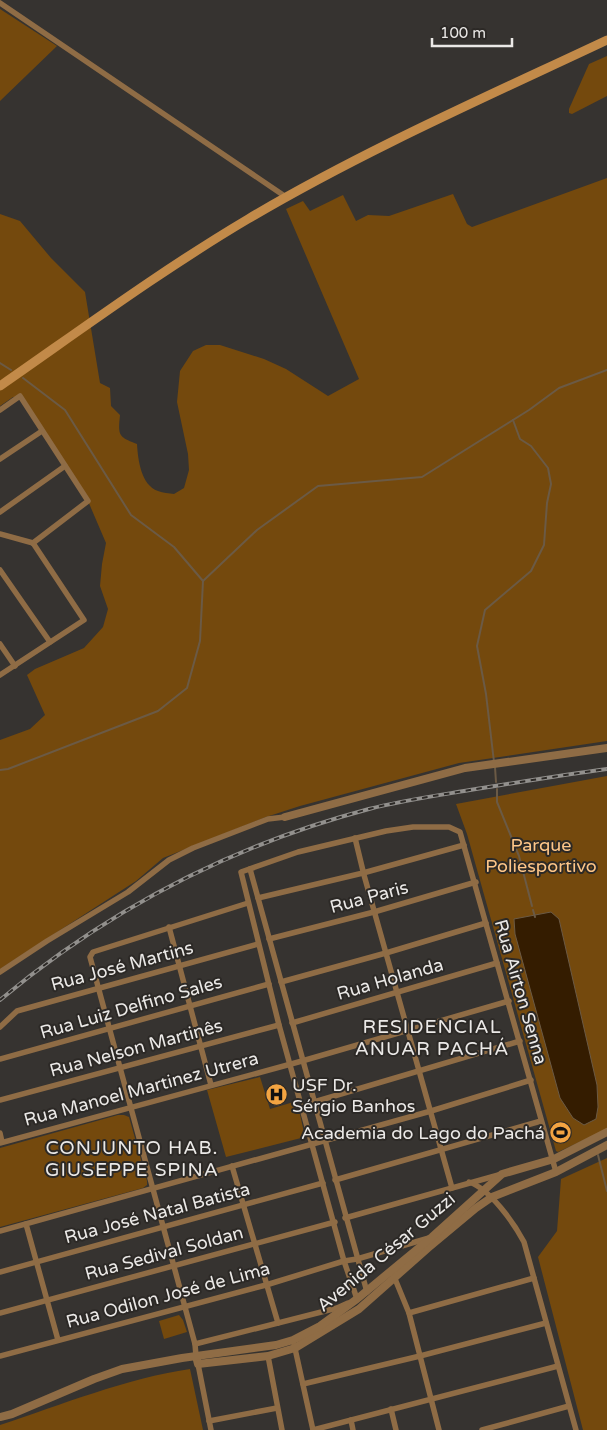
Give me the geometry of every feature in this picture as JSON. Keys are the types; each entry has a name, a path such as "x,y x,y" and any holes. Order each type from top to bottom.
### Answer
{"main road":[{"path":"0,386 178,262 286,197 358,159 607,40"}],"street":[{"path":"0,3 286,197"},
{"path":"0,410 20,396 88,501 33,543"},
{"path":"0,459 42,430"},
{"path":"0,512 65,466"},
{"path":"0,534 33,543 84,620 0,675"},
{"path":"0,570 50,642"},
{"path":"0,644 15,666"},
{"path":"0,972 128,892 169,860 193,848 268,819 465,768 607,748"},
{"name":"Rua Airton Senna","path":"355,838 386,831 413,828 448,827 460,832 476,882 497,963 554,1159 556,1172"},
{"path":"195,1344 337,1308 357,1299 344,1261 335,1222 279,1024 240,872 298,852 355,838 452,1188"},
{"path":"258,898 364,873 464,844"},
{"path":"250,869 367,1292"},
{"name":"Rua Paris","path":"269,939 374,912 476,882"},
{"path":"211,1430 195,1344 90,958 93,952 248,903"},
{"path":"281,982 486,923"},
{"path":"169,928 211,1086"},
{"name":"Rua José Martins","path":"0,1027 17,1011 258,944"},
{"name":"Rua Holanda","path":"292,1022 497,963"},
{"name":"Rua Luiz Delfino Sales","path":"0,1059 269,984"},
{"name":"Rua Manoel Martinez Utrera","path":"1,1143 302,1061 509,1001"},
{"name":"Rua Nelson Martinês","path":"0,1100 279,1024"},
{"path":"314,1102 520,1041"},
{"path":"0,1231 431,1111 531,1080"},
{"path":"335,1180 542,1121"},
{"name":"Avenida César Guzzi","path":"393,1274 492,1181 502,1174 554,1159 607,1132"},
{"path":"0,1133 1,1143"},
{"name":"Avenida César Guzzi","path":"0,1417 12,1414 122,1369 276,1345 293,1340 320,1326 393,1274 492,1197 556,1172 607,1145"},
{"path":"232,1166 278,1323"},
{"path":"345,1218 502,1174"},
{"path":"492,1181 491,1188 500,1193"},
{"path":"469,1182 478,1186 492,1197 524,1242 576,1430"},
{"name":"Rua José Natal Batista","path":"0,1272 323,1183"},
{"name":"Rua Sedival Soldan","path":"0,1313 335,1222"},
{"path":"26,1224 58,1340"},
{"name":"Rua Odilon José de Lima","path":"0,1356 266,1285 344,1261 357,1260 432,1237"},
{"path":"198,1364 268,1356 295,1348 359,1309 393,1274 409,1313 439,1430"},
{"path":"409,1313 534,1278"},
{"path":"303,1384 546,1323"},
{"path":"293,1340 313,1430 558,1366"},
{"path":"268,1356 282,1430"},
{"path":"482,1430 569,1406"},
{"path":"209,1421 277,1408"},
{"path":"391,1410 396,1430"},
{"path":"351,1420 353,1430"}],"green space":[{"path":"0,9 57,46 0,101"},
{"path":"607,56 607,96 572,114 569,113 569,109 589,64"},
{"path":"607,178 607,741 459,763 266,817 163,858 136,881 0,969 0,740 30,729 45,715 27,675 35,669 84,648 103,627 108,609 100,586 106,543 88,501 20,397 13,397 0,406 0,214 20,221 51,258 85,292 100,383 110,388 111,406 120,415 119,431 123,437 137,444 138,457 144,478 152,488 164,493 174,494 184,488 189,470 188,454 177,402 180,371 193,351 206,345 220,345 264,359 286,369 328,396 359,379 286,209 303,201 310,211 343,195 356,221 368,215 389,216 453,194 467,224 472,227"},
{"name":"Parque Poliesportivo","path":"607,776 607,1129 558,1152 556,1151 467,834 456,804"},
{"path":"260,1077 270,1109 297,1101 305,1137 226,1157 207,1090"},
{"path":"118,1115 129,1117 147,1185 143,1188 0,1227 0,1148"},
{"path":"607,1158 607,1430 583,1430 538,1257 557,1231 561,1179"},
{"path":"179,1315 187,1332 164,1339 159,1321"},
{"path":"190,1369 203,1430 0,1430 0,1425 118,1385"}],"shaded area":[{"path":"551,912 559,919 597,1085 598,1107 596,1119 584,1125 573,1118 560,1098 515,934 514,919"}],"waterway":[{"path":"0,363 11,370"},
{"path":"0,770 8,769 158,711 187,688 200,641 203,581 257,530 318,486 422,477 529,410 559,388 607,370"},
{"path":"23,378 65,410 131,515 174,547 203,581"},
{"path":"494,762 486,694 477,646 485,610 531,571 544,545 547,503 551,484 548,468 531,446 520,439 513,420"},
{"path":"495,767 496,782"},
{"path":"497,789 497,802 519,856 532,906"},
{"path":"533,910 535,917"},
{"path":"598,1155 607,1191"}],"railway":[{"path":"0,1000 41,967 84,937 128,910 174,884 269,841 369,809 396,803 607,769"}],"place":[{"name":"USF Dr. Sérgio Banhos","path":"276,1095"},
{"name":"Academia do Lago do Pachá","path":"561,1133"}],"district":[{"name":"RESIDENCIAL ANUAR PACHÁ","path":"432,1037"},
{"name":"CONJUNTO HAB. GIUSEPPE SPINA","path":"132,1158"}]}
